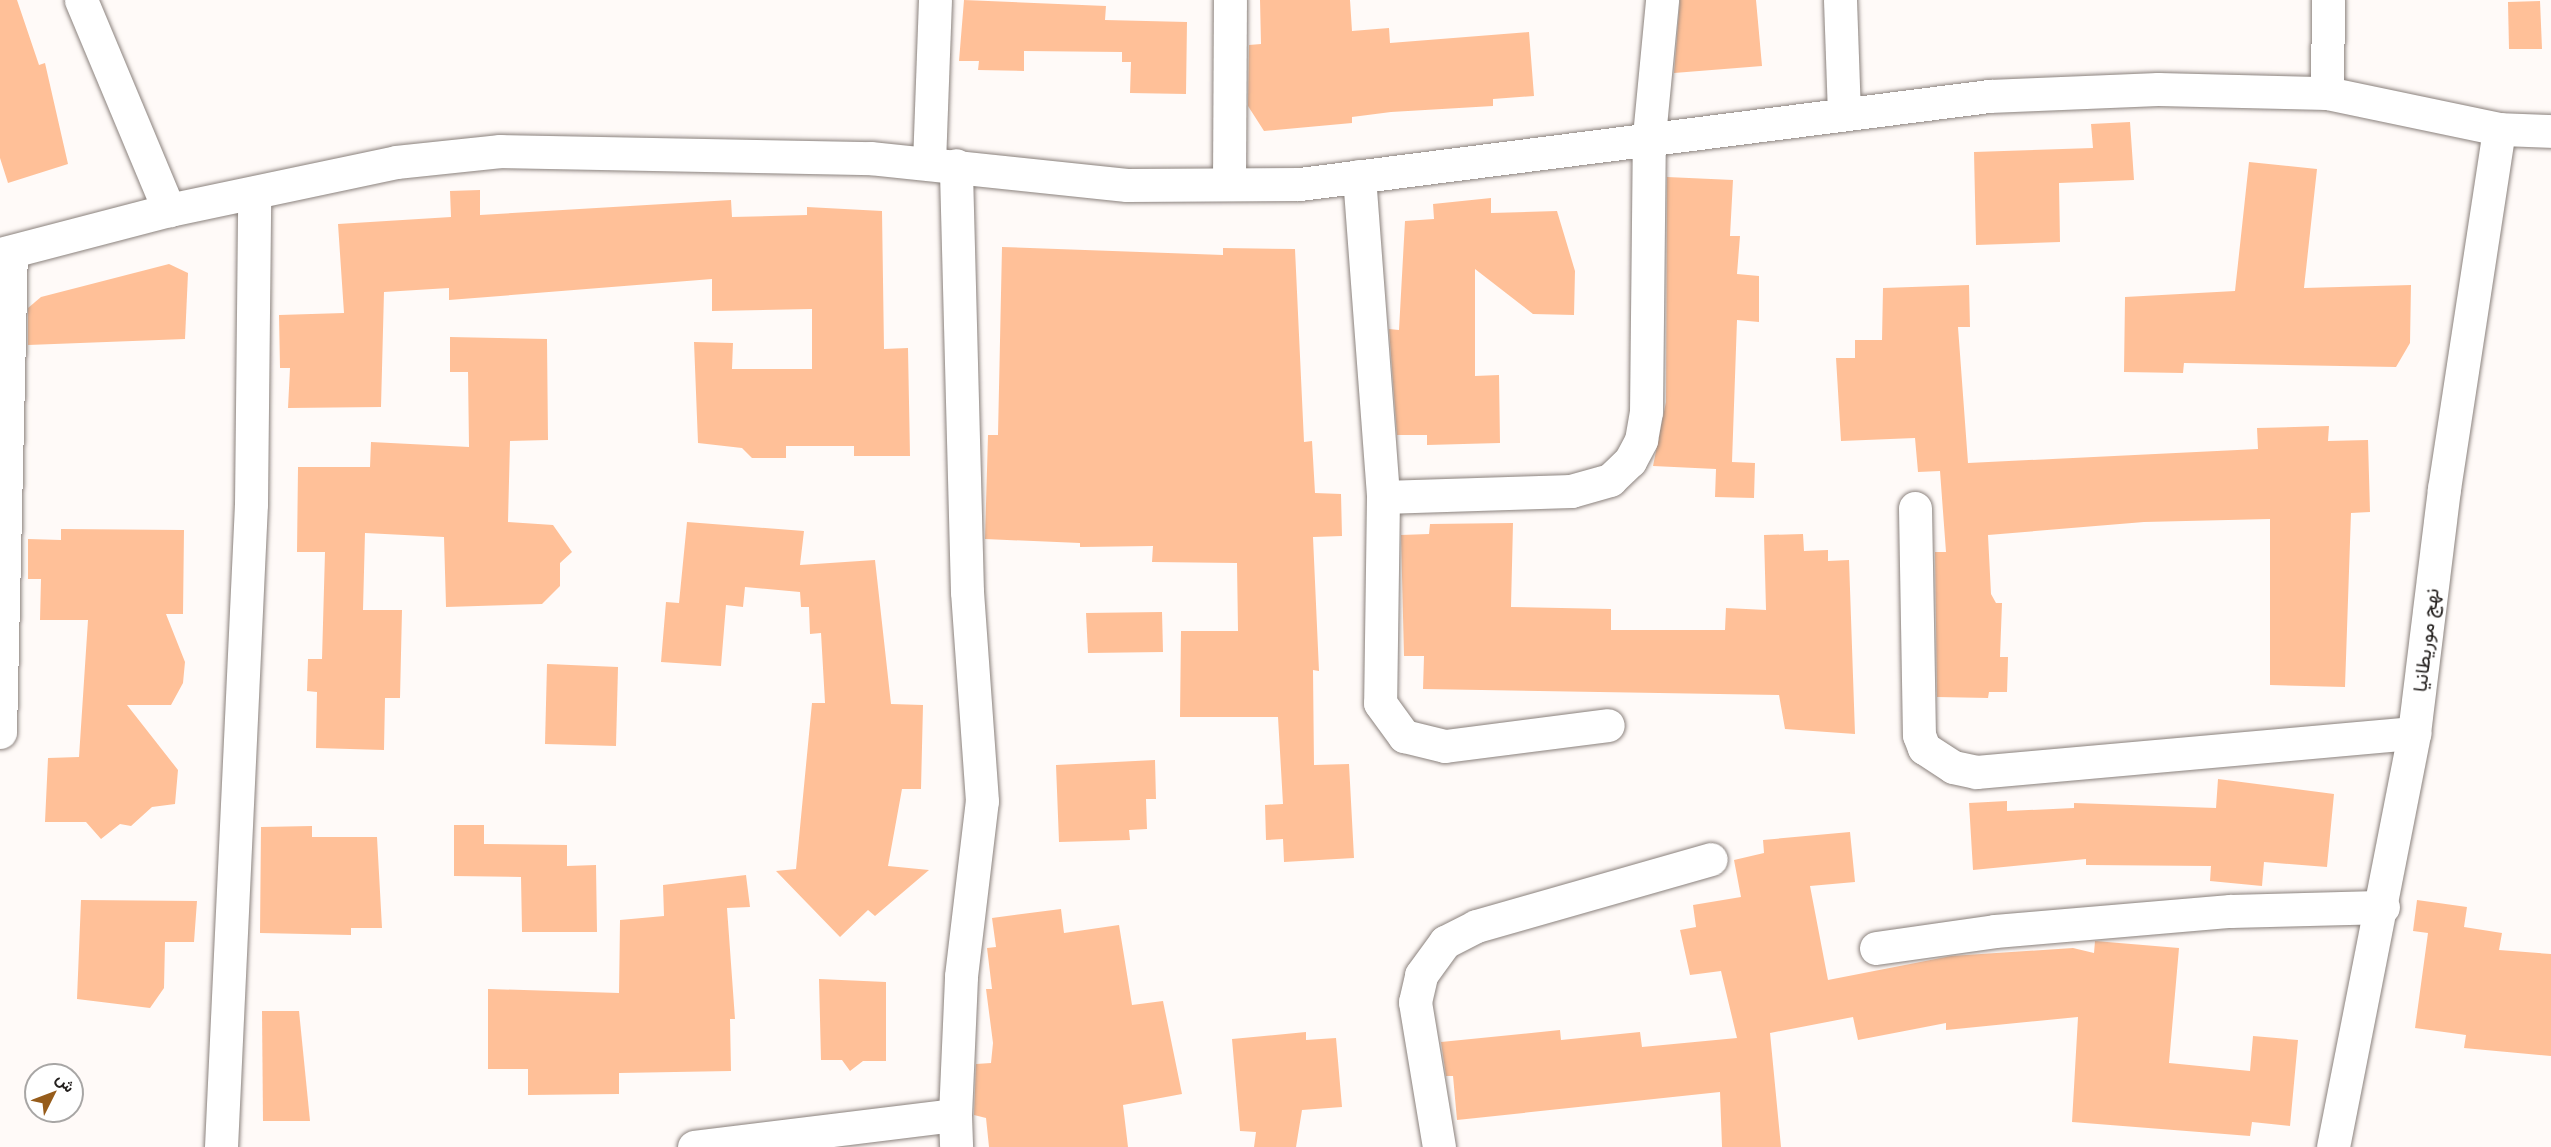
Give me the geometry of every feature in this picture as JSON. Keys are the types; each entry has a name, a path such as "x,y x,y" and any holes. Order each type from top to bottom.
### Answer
{"street":[{"path":"81,0 169,210"},
{"path":"694,1147 955,1131 961,976 982,801 967,592 935,0"},
{"path":"1229,184 1230,0"},
{"path":"1383,497 1571,491 1610,480 1630,461 1646,412 1649,136 1662,0"},
{"path":"1840,0 1844,113"},
{"path":"2327,93 2328,0"},
{"path":"0,732 6,253 169,210 254,195 396,162 500,151 714,152 943,164 1127,185 1300,184 1649,136 1989,96 2158,88 2327,93 2499,129 2551,131"},
{"name":"نهج موريطانيا","path":"2333,1147 2383,907 2414,733 2444,489 2499,129"},
{"path":"1359,176 1383,497 1380,703 1404,736 1445,746 1608,724"},
{"path":"221,1147 251,504 254,195"},
{"path":"1915,508 1919,735 1924,748 1953,766 1976,772 2414,733"},
{"path":"1439,1147 1415,1002 1421,975 1445,942 1476,926 1711,859"},
{"path":"1876,948 1995,931 2218,912 2383,907"}],"building":[{"path":"0,0 17,0 39,65 45,63 68,164 8,183 0,158"},
{"path":"964,0 1106,6 1105,20 1187,22 1186,94 1130,93 1131,62 1122,62 1122,52 1024,51 1024,71 978,70 979,61 959,61"},
{"path":"1260,0 1350,0 1352,31 1389,28 1390,43 1529,32 1534,96 1493,99 1493,106 1391,112 1352,117 1352,123 1264,131 1248,106 1249,45 1261,44"},
{"path":"1680,0 1756,0 1762,66 1674,73"},
{"path":"2540,1 2542,49 2509,49 2508,2"},
{"path":"2130,122 2134,180 2059,183 2060,242 1976,245 1974,152 2093,148 2091,124"},
{"path":"2249,162 2317,169 2304,288 2411,285 2410,343 2396,367 2184,363 2183,373 2124,372 2125,297 2235,291"},
{"path":"1667,177 1733,180 1730,236 1740,236 1737,274 1759,276 1759,322 1737,320 1732,462 1755,463 1754,498 1715,497 1716,469 1653,466 1666,402"},
{"path":"480,190 480,215 731,200 732,217 807,215 807,207 882,211 884,349 908,348 910,456 854,456 854,446 786,446 786,458 752,458 742,448 698,443 694,342 733,343 732,369 812,369 812,309 712,311 712,279 449,300 449,288 384,292 381,407 288,408 290,368 280,368 279,315 344,313 338,224 451,217 450,191"},
{"path":"1491,198 1491,213 1557,211 1575,271 1574,315 1533,314 1475,269 1475,376 1499,375 1500,443 1427,445 1427,435 1397,435 1389,329 1399,330 1405,221 1434,219 1433,204"},
{"path":"1002,247 1223,255 1223,248 1295,249 1304,442 1312,441 1315,493 1341,494 1342,536 1313,537 1319,671 1313,670 1314,765 1349,764 1354,858 1284,862 1283,839 1266,840 1265,805 1283,804 1278,717 1180,717 1181,631 1238,631 1237,563 1152,562 1153,546 1080,547 1080,543 985,539 988,435 998,435"},
{"path":"169,264 188,273 185,339 28,345 28,308 41,297"},
{"path":"1969,285 1970,327 1958,327 1968,463 2258,449 2257,428 2329,426 2328,441 2368,440 2370,512 2351,513 2345,687 2270,685 2270,519 2144,522 1988,535 1991,594 1996,603 2002,603 2000,657 2008,657 2007,692 1989,692 1988,698 1937,697 1935,552 1946,552 1940,471 1918,472 1915,438 1841,441 1836,358 1855,358 1855,340 1882,340 1883,288"},
{"path":"450,337 547,339 548,440 510,441 508,522 553,525 572,552 560,563 560,586 542,604 446,607 444,537 365,533 363,610 402,610 400,698 385,698 384,750 316,748 317,692 307,691 308,659 322,659 325,552 297,552 298,467 370,467 371,442 469,447 468,372 450,372"},
{"path":"687,522 804,531 800,565 875,560 891,704 923,705 921,789 902,789 888,866 929,870 875,916 868,910 840,937 776,871 796,869 812,703 825,703 821,633 810,634 809,607 801,607 800,592 745,587 743,607 726,605 721,666 661,662 666,602 679,603"},
{"path":"1513,523 1511,607 1611,609 1611,630 1725,630 1726,608 1766,610 1764,535 1803,534 1804,551 1828,550 1828,561 1849,560 1855,734 1785,729 1779,695 1423,689 1424,656 1404,656 1401,535 1429,534 1430,524"},
{"path":"61,529 184,530 183,614 166,614 185,662 183,683 171,705 127,705 178,770 175,804 152,807 131,826 120,824 101,839 86,822 45,822 48,758 79,757 88,620 40,620 41,579 28,579 28,539 61,540"},
{"path":"1162,612 1163,652 1088,653 1086,613"},
{"path":"547,664 618,667 616,746 545,744"},
{"path":"1155,760 1156,799 1146,799 1147,829 1129,830 1130,840 1059,842 1056,765"},
{"path":"2218,779 2334,794 2327,867 2264,862 2262,886 2210,881 2211,866 2086,865 2086,859 1973,870 1969,803 2007,801 2007,811 2074,808 2074,803 2216,808"},
{"path":"454,825 484,825 484,844 567,845 567,866 596,865 597,932 522,932 521,877 454,876"},
{"path":"312,826 312,837 377,837 382,928 351,928 351,935 260,933 261,827"},
{"path":"1850,832 1855,882 1810,886 1828,980 1951,956 2073,948 2094,953 2095,941 2179,948 2169,1063 2250,1071 2253,1036 2298,1040 2290,1126 2252,1122 2250,1136 2072,1122 2078,1017 1946,1030 1946,1023 1858,1040 1853,1017 1770,1033 1781,1147 1722,1147 1720,1092 1457,1120 1453,1076 1446,1076 1441,1042 1560,1030 1561,1040 1640,1032 1642,1047 1737,1038 1721,971 1690,975 1680,930 1696,927 1693,905 1741,897 1734,860 1764,853 1763,840"},
{"path":"746,875 750,907 727,908 735,1019 730,1019 731,1071 619,1073 619,1094 528,1095 528,1069 488,1069 488,989 619,993 620,920 664,916 663,885"},
{"path":"81,900 197,901 194,942 165,942 164,988 150,1008 77,999"},
{"path":"2417,900 2467,907 2464,927 2502,933 2499,950 2551,954 2551,1056 2464,1048 2466,1035 2415,1028 2428,933 2413,931"},
{"path":"1061,909 1064,933 1119,925 1132,1005 1163,1001 1182,1094 1123,1105 1128,1147 989,1147 986,1118 974,1115 976,1064 991,1063 993,1043 986,989 992,989 987,948 996,947 992,918"},
{"path":"819,979 886,982 886,1061 863,1061 850,1071 842,1060 821,1060"},
{"path":"262,1011 299,1011 310,1121 263,1121"},
{"path":"1306,1032 1306,1040 1336,1038 1342,1107 1302,1110 1296,1147 1254,1147 1256,1132 1240,1131 1232,1039"}]}
